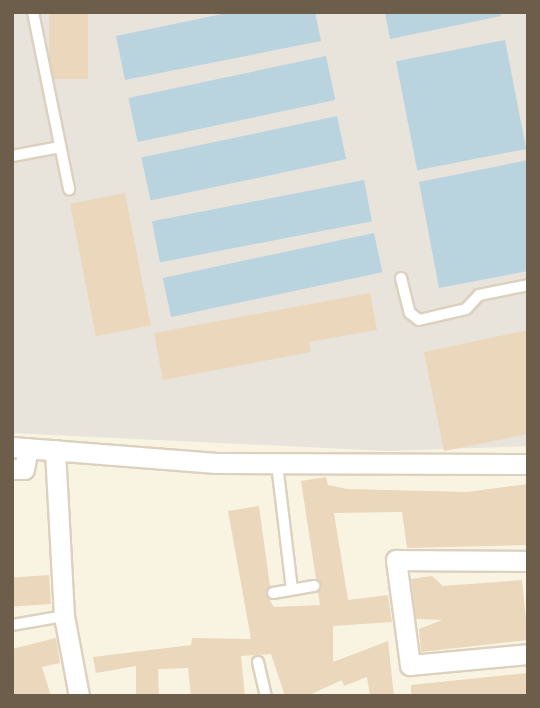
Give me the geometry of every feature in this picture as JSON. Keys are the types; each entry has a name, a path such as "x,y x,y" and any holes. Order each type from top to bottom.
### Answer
{"street":[{"path":"12,469 24,469 20,448 277,464 528,464"},
{"path":"55,450 64,616 79,696"},
{"path":"528,561 396,561 410,665 528,654"}],"lane":[{"path":"33,12 69,189"},
{"path":"12,156 60,146"},
{"path":"401,278 410,313 419,320 466,309 479,295 528,285"},
{"path":"277,464 292,589"},
{"path":"273,593 314,586"},
{"path":"12,625 64,616"},
{"path":"258,662 266,696"}],"shaded area":[{"path":"12,12 528,12 528,446 388,451 12,433"}],"water":[{"path":"232,12 315,12 321,41 125,80 116,36"},
{"path":"385,12 500,12 501,16 390,39"},
{"path":"505,40 526,149 417,170 396,61"},
{"path":"326,56 335,100 138,142 128,98"},
{"path":"337,116 346,159 151,201 141,158"},
{"path":"528,160 528,271 439,288 419,182"},
{"path":"364,180 372,221 160,262 152,221"},
{"path":"374,233 382,272 171,317 163,278"}],"building":[{"path":"49,12 88,12 88,79 49,79"},
{"path":"125,193 151,326 96,336 70,204"},
{"path":"370,293 377,330 309,342 311,352 163,380 154,333"},
{"path":"528,330 528,434 444,451 424,352"},
{"path":"326,477 328,485 347,489 467,492 528,484 528,545 407,548 402,512 334,513 348,600 388,595 392,622 333,626 333,662 388,641 394,696 370,696 367,677 344,686 342,680 307,696 285,696 271,654 241,656 245,696 191,696 188,668 158,669 159,696 136,696 136,666 96,673 93,657 191,645 192,638 251,639 228,511 259,506 270,586 266,594 274,607 320,605 301,481"},
{"path":"49,575 51,604 14,607 12,578"},
{"path":"432,576 443,586 522,580 528,640 421,652 419,629 442,620 416,619 411,579"},
{"path":"56,638 60,663 42,667 51,696 12,696 12,649"},
{"path":"528,673 528,696 411,696 411,685"}]}
